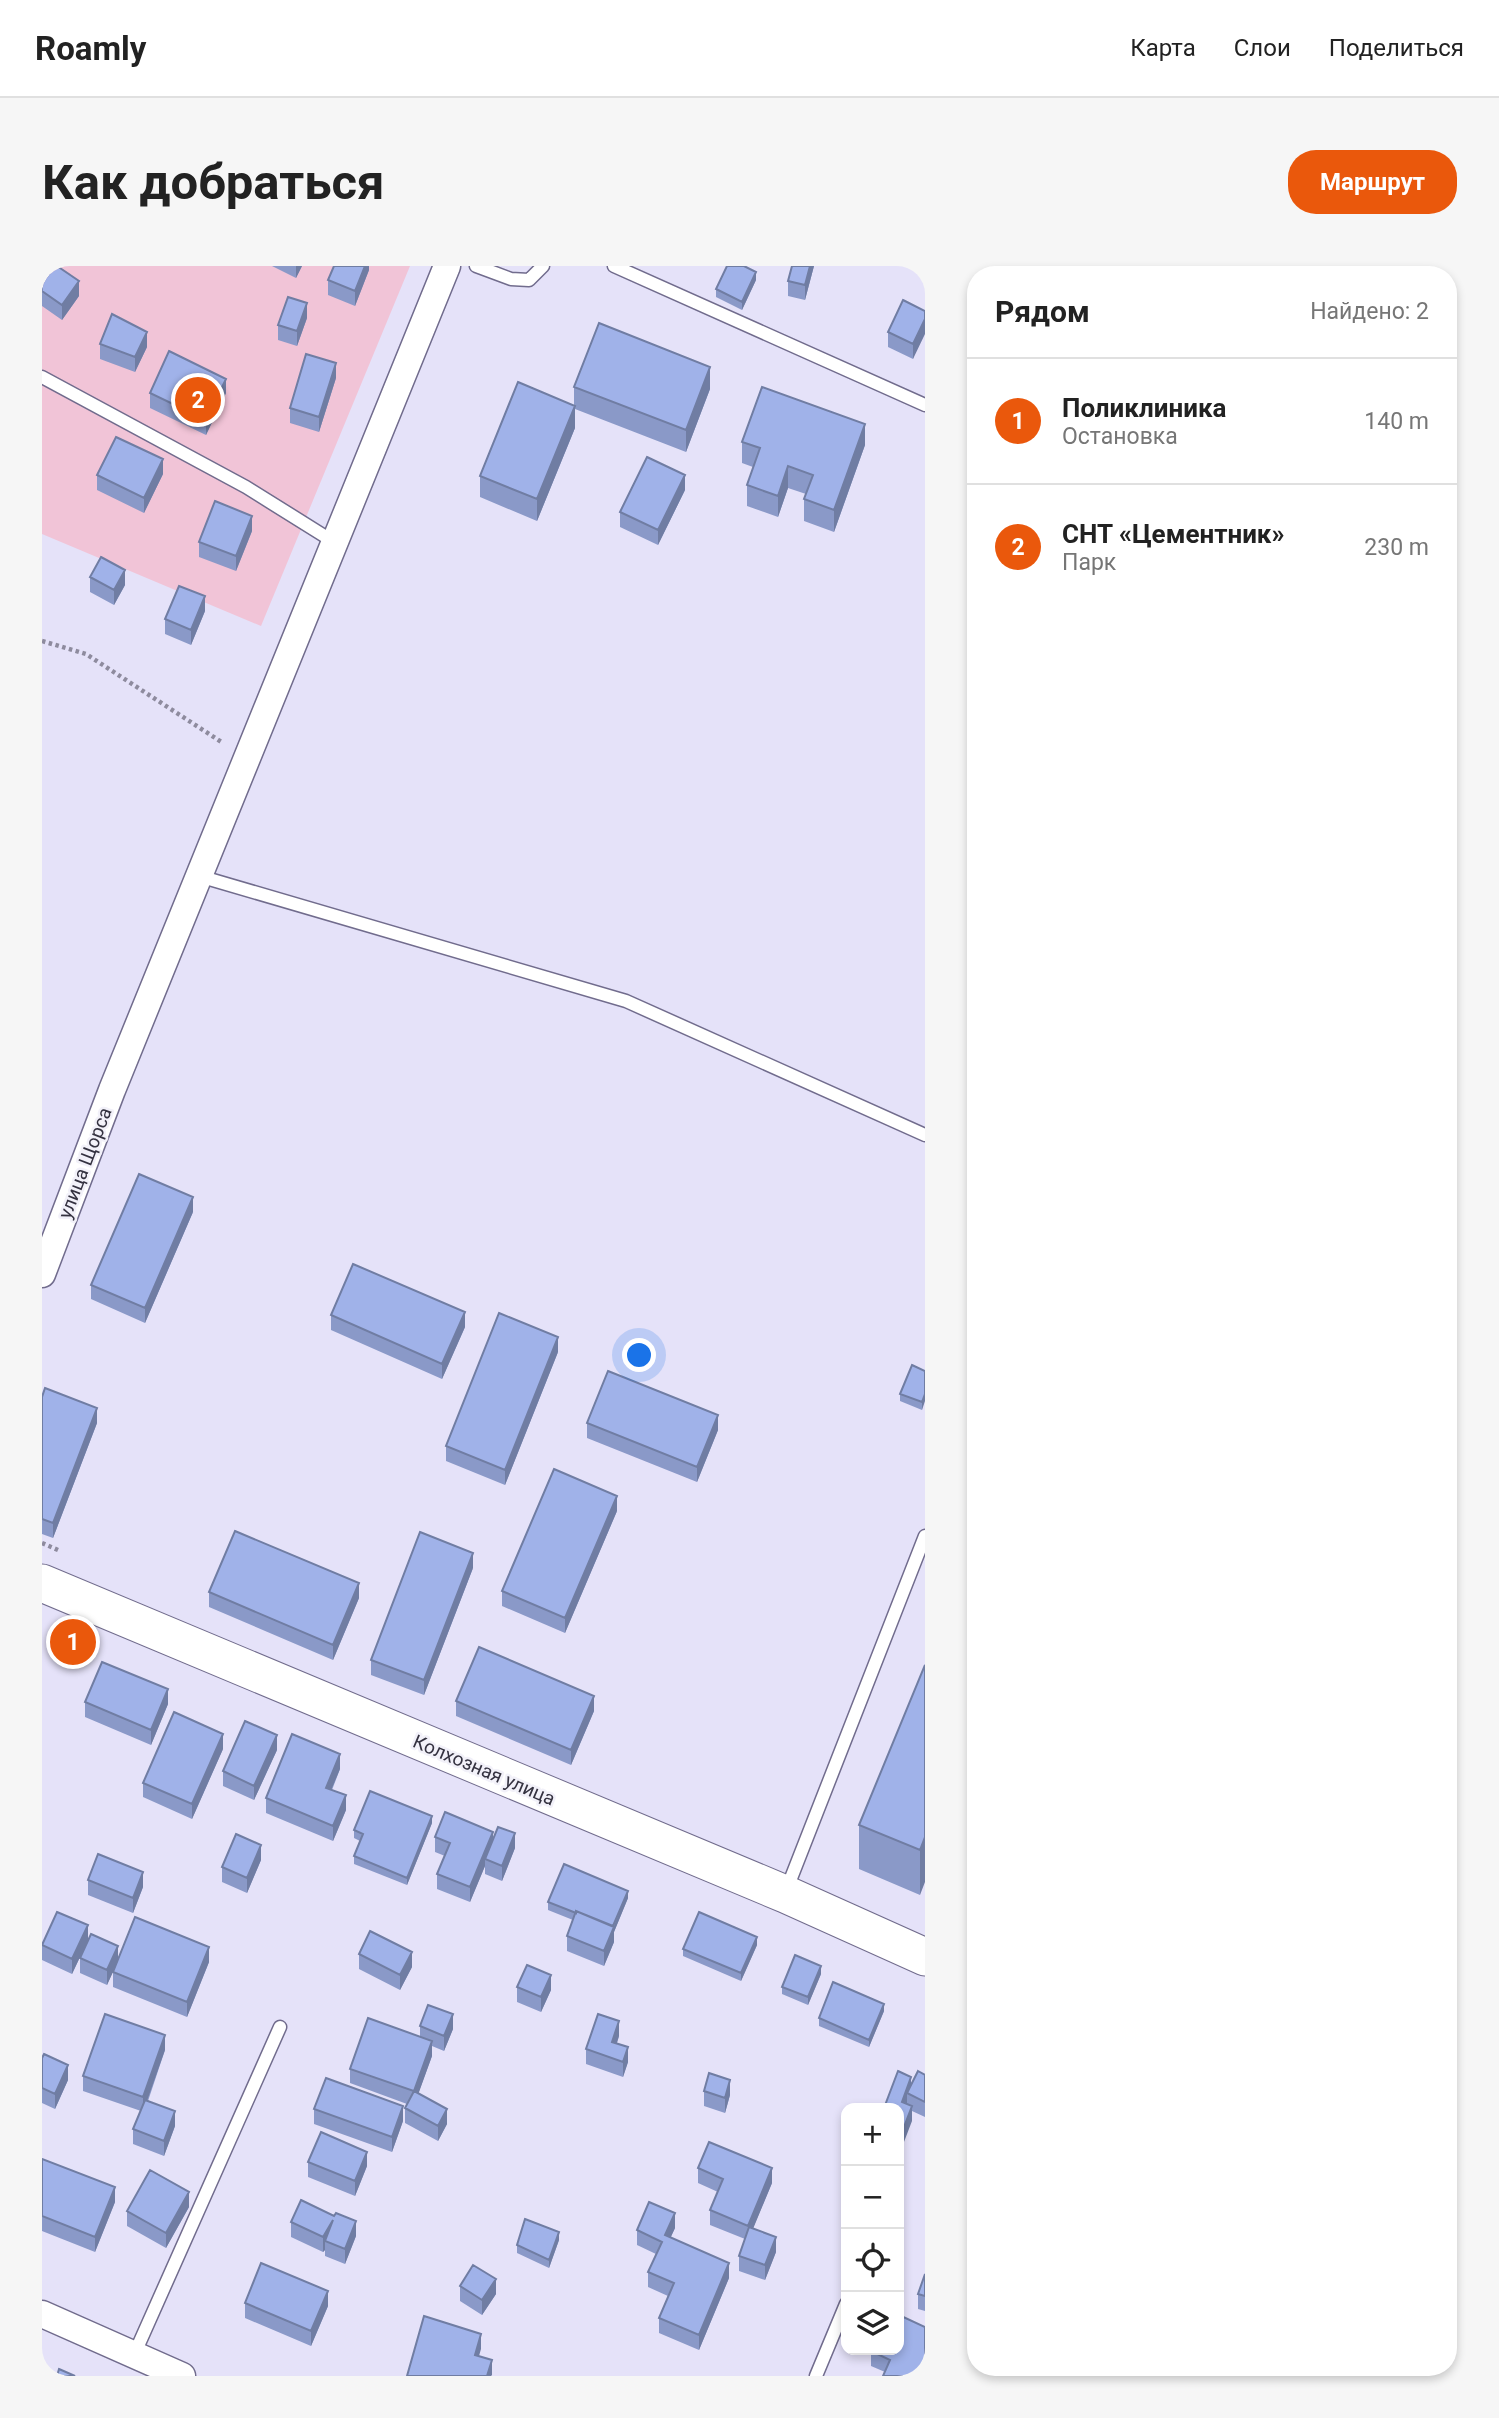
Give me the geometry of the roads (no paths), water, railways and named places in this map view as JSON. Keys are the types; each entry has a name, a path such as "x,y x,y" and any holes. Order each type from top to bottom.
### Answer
{"street":[{"name":"улица Щорса","path":"42,1275 112,1090 447,266"},
{"name":"Колхозная улица","path":"42,1583 785,1894 925,1957"},
{"path":"42,2314 182,2376"}],"lane":[{"path":"476,266 511,279 529,280 543,266"},
{"path":"614,266 925,405"},
{"path":"42,377 246,487 334,542"},
{"path":"199,876 626,1000 925,1135"},
{"path":"785,1894 925,1536"},
{"path":"134,2355 280,2027"},
{"path":"816,2376 841,2316"}],"place":[{"name":"СНТ «Цементник»","path":"198,400"},
{"name":"Поликлиника","path":"73,1642"}]}
